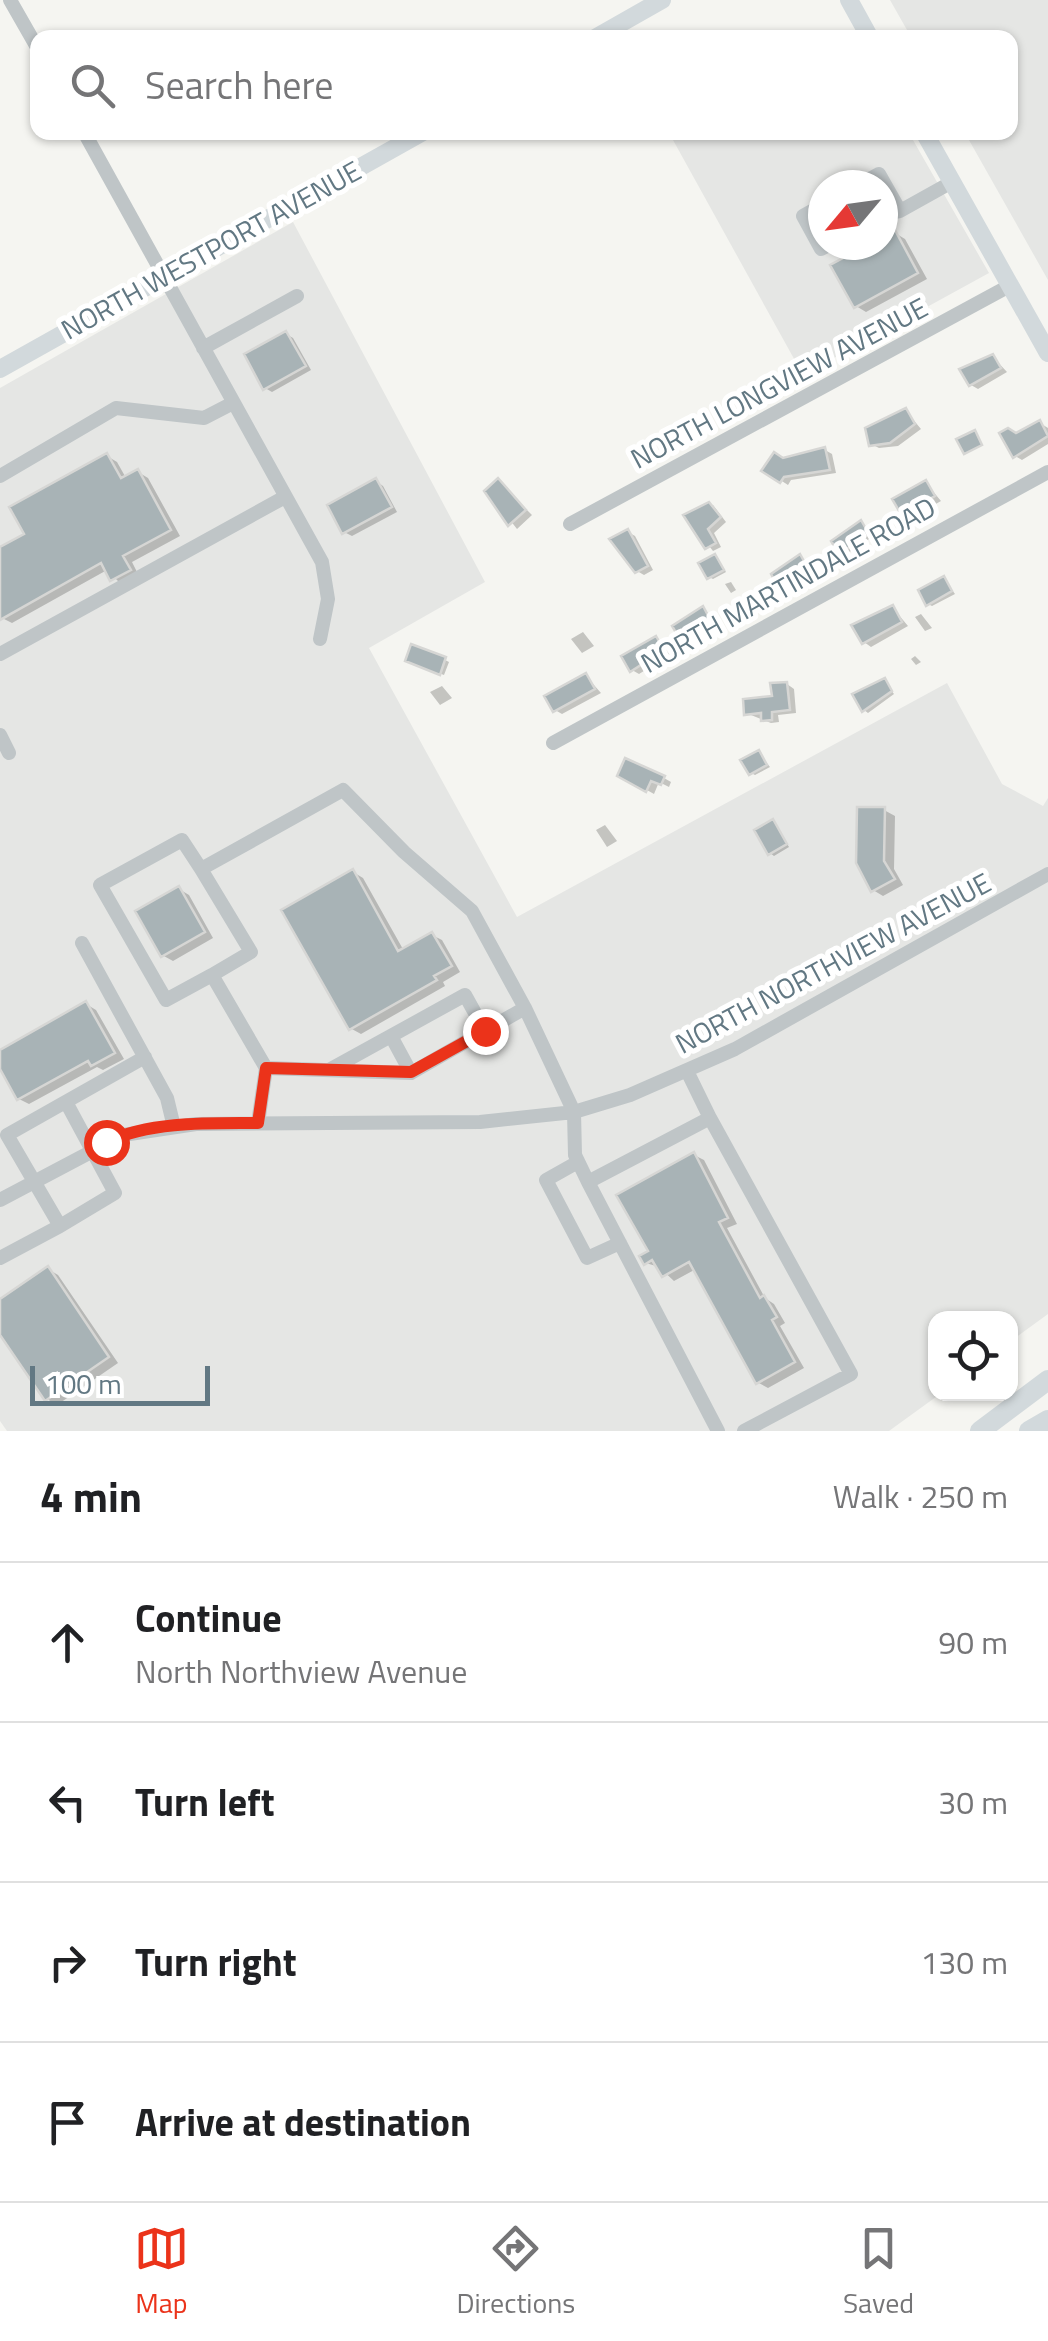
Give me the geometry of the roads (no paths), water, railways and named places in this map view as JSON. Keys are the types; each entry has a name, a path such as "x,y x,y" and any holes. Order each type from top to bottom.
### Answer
{"highway":[{"path":"980,1431 1048,1380"},
{"path":"1029,1431 1048,1420"}],"main road":[{"path":"609,30 662,0"},
{"path":"849,0 866,30"},
{"name":"NORTH WESTPORT AVENUE","path":"0,369 409,140"},
{"path":"928,140 1048,353"}],"street":[{"path":"10,0 30,36"},
{"path":"88,140 322,562 328,599 320,639"},
{"path":"898,207 900,211 952,182"},
{"name":"NORTH LONGVIEW AVENUE","path":"570,524 1011,286"},
{"path":"203,348 298,296"},
{"path":"0,476 116,408 204,418 233,403"},
{"name":"NORTH MARTINDALE ROAD","path":"553,742 1048,472"},
{"path":"0,654 285,497"},
{"path":"0,735 9,753"},
{"path":"201,870 344,790 404,852 472,911 525,1008 574,1112 578,1162 718,1431"},
{"path":"182,840 250,952 212,975 166,1000 100,885 182,840"},
{"name":"NORTH NORTHVIEW AVENUE","path":"0,1200 122,1134 258,1123 480,1122 574,1112 687,1071 782,1023 1048,874"},
{"path":"82,942 167,1098 174,1127"},
{"path":"212,975 266,1068 258,1123"},
{"path":"331,1070 465,995 485,1031"},
{"path":"266,1068 411,1072 525,1008"},
{"path":"392,1036 411,1072"},
{"path":"60,1226 7,1136 145,1057"},
{"path":"687,1071 851,1374 744,1431"},
{"path":"0,1258 116,1193 66,1102"},
{"path":"588,1182 710,1118"},
{"path":"578,1162 546,1180 587,1258 620,1243"}]}
